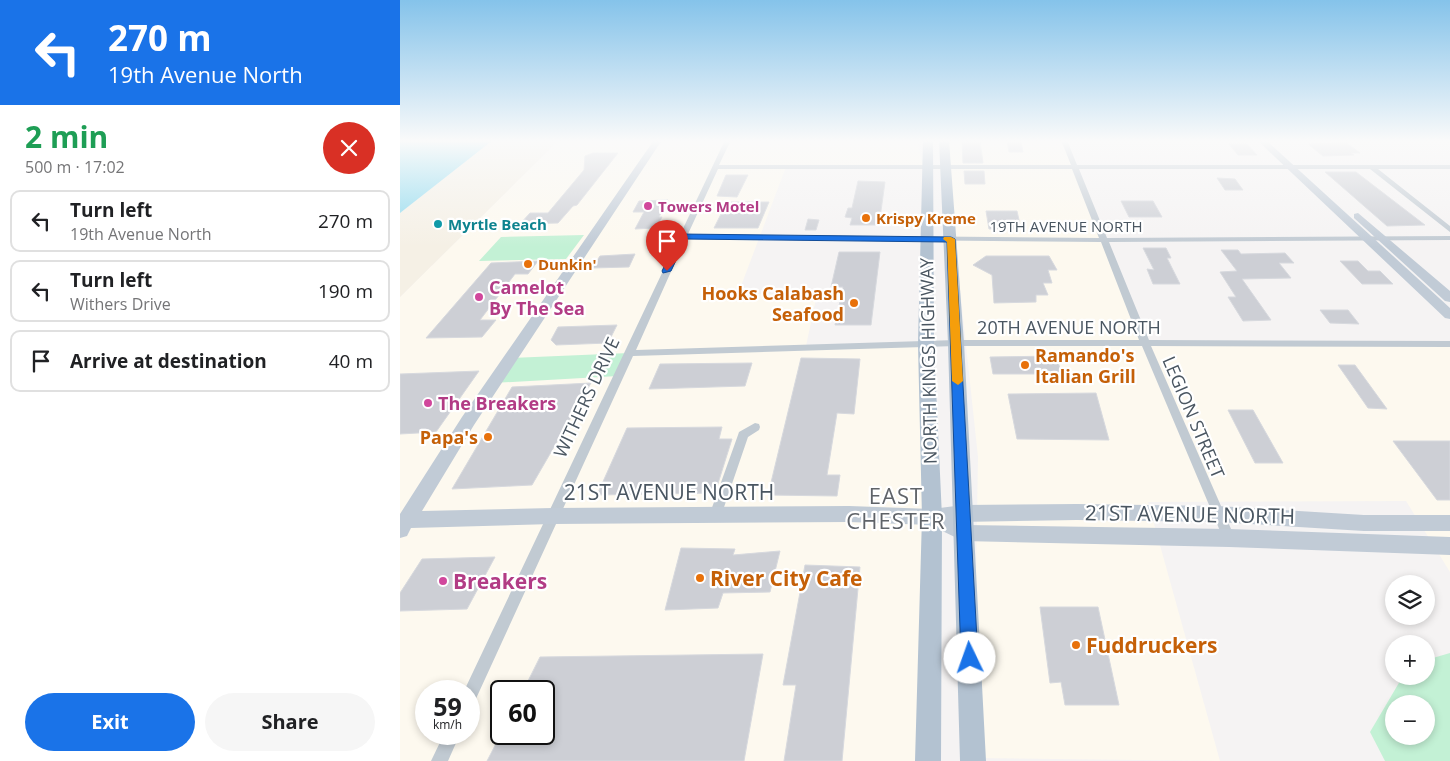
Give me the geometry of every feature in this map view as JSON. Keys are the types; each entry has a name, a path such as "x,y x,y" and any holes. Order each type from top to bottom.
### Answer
{"main road":[{"path":"403,525 468,421 634,176"},
{"name":"NORTH KINGS HIGHWAY","path":"928,176 926,344 932,517 928,761"},
{"name":"NORTH KINGS HIGHWAY","path":"946,176 956,343 973,761"},
{"path":"1300,176 1450,315"},
{"path":"1314,176 1450,298"},
{"name":"21ST AVENUE NORTH","path":"403,525 553,516 849,514 932,517 963,523 1229,538 1450,546"},
{"name":"21ST AVENUE NORTH","path":"963,523 1217,514 1364,523 1450,523"}],"street":[{"name":"WITHERS DRIVE","path":"477,680 711,176"},
{"name":"LEGION STREET","path":"1079,176 1145,343 1217,514 1229,538"},
{"path":"1383,176 1450,230"},
{"name":"19TH AVENUE NORTH","path":"683,236 1106,240 1450,238"},
{"name":"20TH AVENUE NORTH","path":"629,353 956,343 1450,344"},
{"path":"715,516 743,435 755,427"},
{"path":"439,761 447,745"}],"shaded area":[{"path":"523,176 783,176 738,294 817,294 806,346 926,344 928,761 400,761 400,297"},
{"path":"948,176 1078,176 1145,343 1450,344 1450,572 1406,501 1148,502 1220,761 973,758 978,457"}],"green space":[{"path":"584,235 566,259 479,261 501,237"},
{"path":"629,353 618,376 493,383 511,358"},
{"path":"1450,653 1450,761 1385,761 1370,732 1385,707 1385,745 1435,745 1435,695 1392,695 1398,685 1435,685 1435,657"}],"sand":[{"name":"Myrtle Beach","path":"448,176 523,176 400,297 400,213"}],"water":[{"path":"400,176 448,176 400,213"}],"building":[{"path":"579,176 600,176 577,205 573,206 558,223 520,224 530,213 548,213"},
{"path":"726,176 748,176 737,197 717,196"},
{"path":"964,176 984,176 985,184 965,184"},
{"path":"1329,176 1361,176 1425,225 1387,226"},
{"path":"1217,178 1235,179 1243,190 1225,190"},
{"path":"858,181 885,182 879,225 850,225 852,218 845,217 848,208 852,208"},
{"path":"668,200 659,217 662,217 656,228 635,229 644,212 633,212 639,201"},
{"path":"1121,201 1153,201 1162,217 1129,217"},
{"path":"727,202 769,202 758,228 714,228"},
{"path":"986,211 1017,211 1021,229 989,229"},
{"path":"808,219 819,220 816,230 805,230"},
{"path":"1143,248 1166,248 1171,258 1167,258 1180,284 1153,284 1147,269 1154,270"},
{"path":"1221,250 1238,250 1241,254 1285,253 1294,263 1279,263 1291,278 1242,279 1271,320 1243,321 1228,297 1236,297 1220,272 1237,271"},
{"path":"839,252 880,252 871,325 835,325 843,287 831,287"},
{"path":"635,254 629,267 592,268 600,256"},
{"path":"986,256 1049,256 1057,270 1048,270 1052,283 1043,283 1048,295 1036,295 1036,302 994,303 992,275 973,265"},
{"name":"Camelot By The Sea","path":"538,261 528,274 515,274 480,320 496,320 482,337 426,338 491,263"},
{"path":"1340,261 1358,261 1368,271 1380,271 1393,284 1362,284"},
{"path":"1320,310 1348,310 1359,324 1330,323"},
{"path":"617,325 608,343 556,345 551,340 558,327"},
{"path":"1057,356 1061,374 993,374 990,357"},
{"path":"801,358 860,359 854,414 837,413 827,475 840,475 837,496 768,495"},
{"path":"752,363 745,386 649,389 660,364"},
{"path":"1338,365 1355,365 1387,409 1368,408"},
{"name":"The Breakers","path":"479,371 436,432 400,434 400,374"},
{"path":"591,383 532,485 452,489 512,387"},
{"path":"1096,393 1109,440 1017,439 1008,394"},
{"path":"1228,410 1253,410 1283,463 1255,463"},
{"path":"722,427 719,439 732,439 715,493 597,495 627,428"},
{"path":"1393,441 1450,441 1450,500 1437,500"},
{"name":"River City Cafe","path":"681,548 735,549 733,555 780,551 770,592 723,593 718,608 665,610"},
{"path":"495,557 467,609 400,611 400,593 422,559"},
{"path":"805,565 860,567 842,761 784,761 796,685 783,685"},
{"name":"Fuddruckers","path":"1040,607 1098,607 1119,705 1065,705 1061,682 1050,683"},
{"path":"763,654 744,761 487,761 495,745 555,745 555,680 528,680 540,657"}],"slow traffic":[{"path":"947,239 951,239 953,318 958,381"}],"place":[{"name":"Towers Motel","path":"648,206"},
{"name":"Krispy Kreme","path":"866,218"},
{"name":"Myrtle Beach","path":"438,224"},
{"name":"Dunkin'","path":"528,264"},
{"name":"Camelot By The Sea","path":"479,297"},
{"name":"Hooks Calabash Seafood","path":"854,303"},
{"name":"Ramando's Italian Grill","path":"1025,365"},
{"name":"The Breakers","path":"428,403"},
{"name":"Papa's","path":"488,437"},
{"name":"River City Cafe","path":"700,578"},
{"name":"Breakers","path":"443,581"},
{"name":"Fuddruckers","path":"1076,645"}],"district":[{"name":"EAST CHESTER","path":"896,508"}],"route":[{"path":"667,271 683,236 951,239 953,318 958,386 958,429 970,658"}]}
